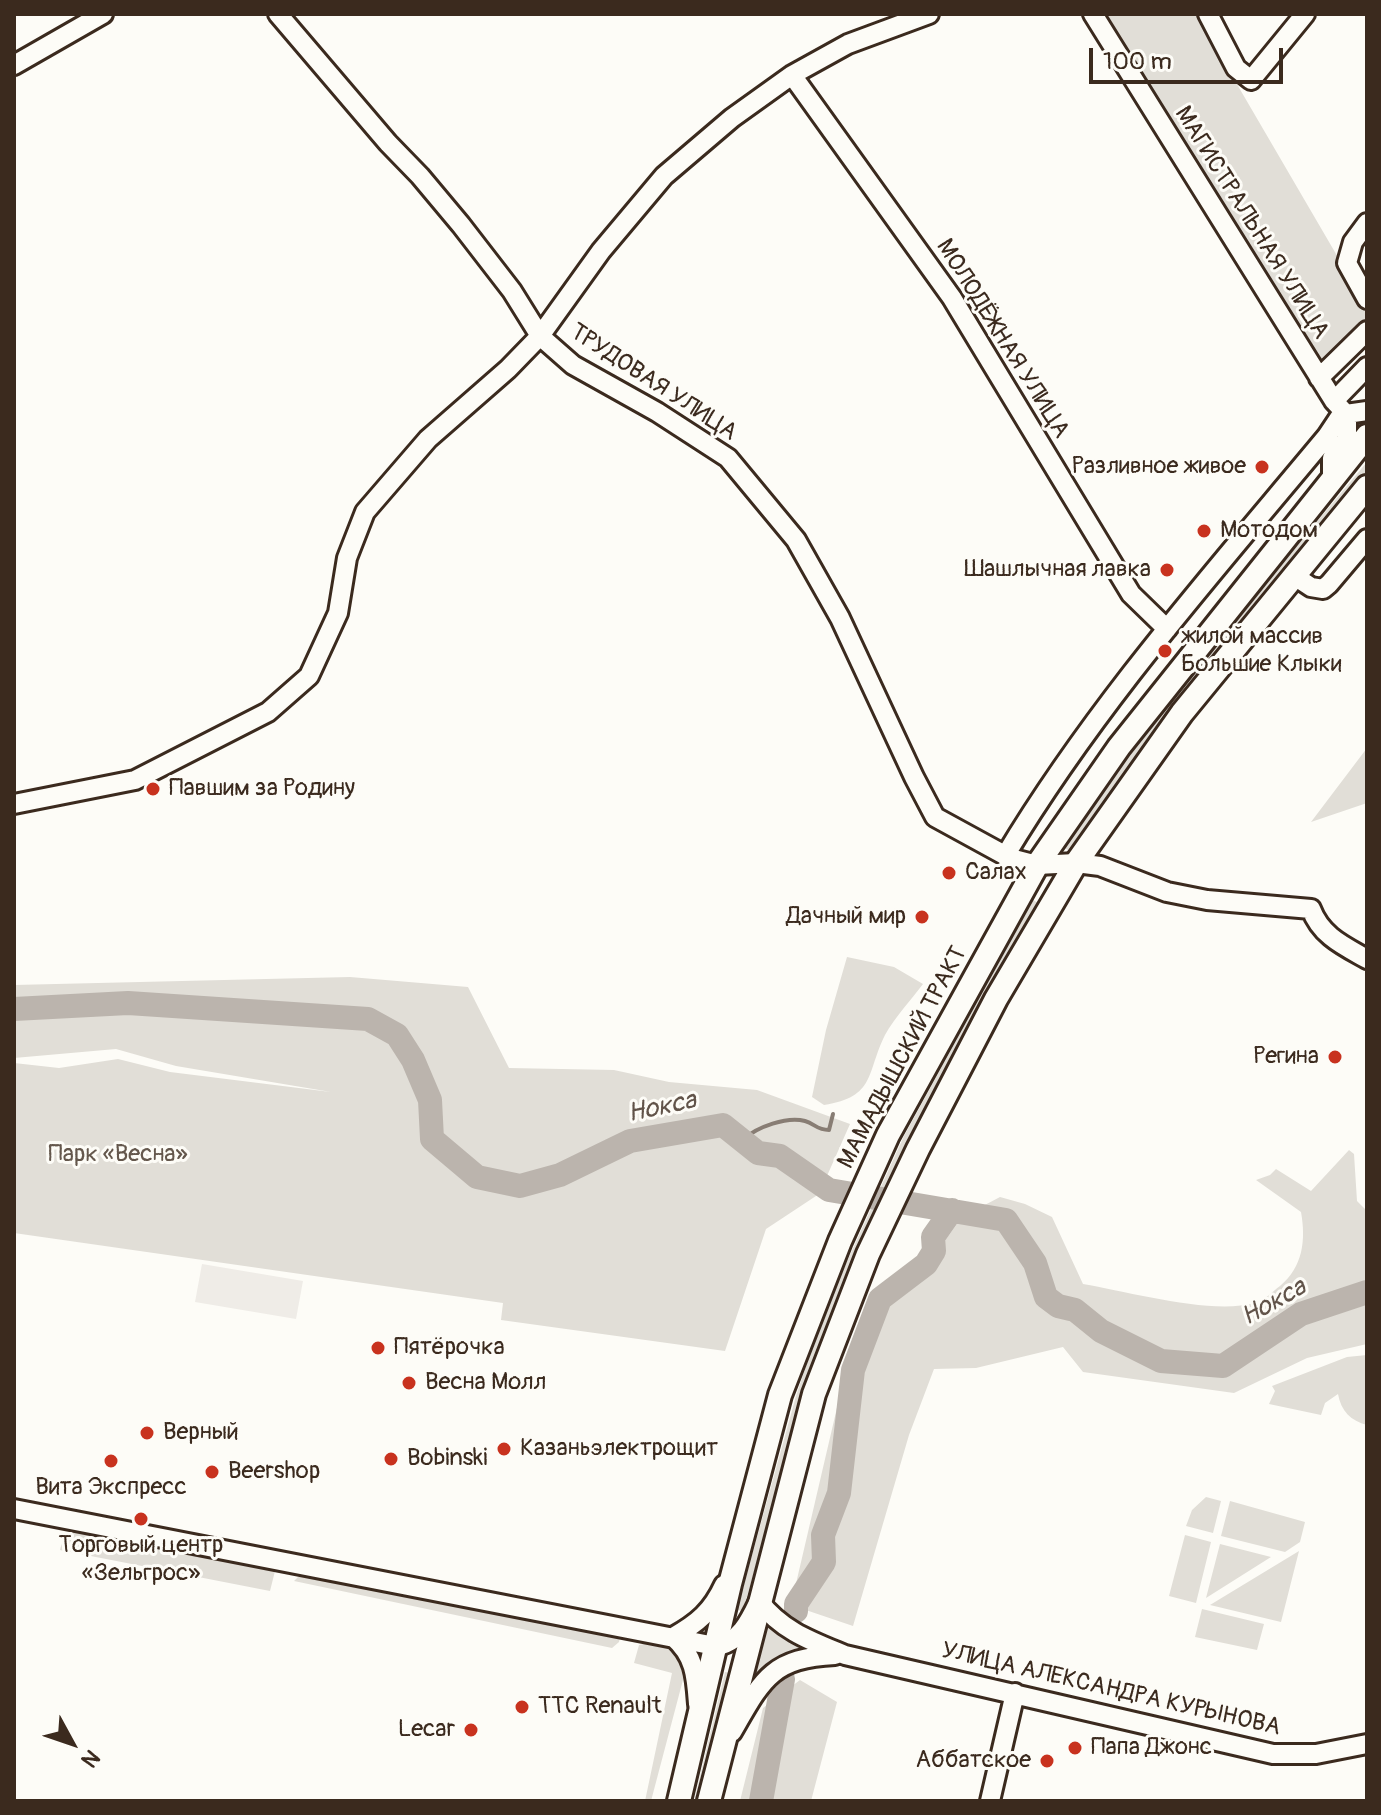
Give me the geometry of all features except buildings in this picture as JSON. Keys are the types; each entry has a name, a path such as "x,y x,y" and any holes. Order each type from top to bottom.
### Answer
{"main road":[{"name":"МАМАДЫШСКИЙ ТРАКТ","path":"679,1801 715,1646 780,1395 840,1241 888,1135 1037,865 1119,747 1367,436"},
{"path":"709,1801 814,1394 868,1254 918,1149 996,999 1076,863 1159,742 1367,487"}],"street":[{"path":"14,65 103,14"},
{"name":"ТРУДОВАЯ УЛИЦА","path":"278,14 461,225 512,291 540,336 573,365 657,412 728,458 796,540 840,618 935,817 1005,856 1037,865 1076,863 1100,866 1143,884 1207,900 1311,909 1315,921 1330,938 1367,959"},
{"path":"14,804 135,780 268,712 309,676 338,613 347,558 365,512 428,439 508,369 540,336 601,251 664,176 732,118 792,75 848,44 929,14"},
{"name":"МАГИСТРАЛЬНАЯ УЛИЦА","path":"1093,14 1341,409"},
{"path":"1208,14 1236,68 1251,80 1305,14"},
{"name":"МОЛОДЁЖНАЯ УЛИЦА","path":"792,75 952,298 1131,594 1167,629"},
{"path":"1367,223 1353,242 1347,263 1367,299"},
{"path":"1319,378 1367,331"},
{"path":"1005,856 1048,786 1121,684 1327,436 1367,367"},
{"path":"1341,409 1367,411"},
{"path":"1332,479 1332,458 1347,439 1349,429 1341,409"},
{"path":"1293,575 1311,587 1323,589 1367,539"},
{"path":"14,1509 715,1646 729,1643 736,1637 751,1618 759,1601"},
{"path":"673,1637 705,1616 716,1602 738,1555"},
{"name":"УЛИЦА АЛЕКСАНДРА КУРЫНОВА","path":"759,1601 780,1625 797,1636 845,1655 1273,1754 1316,1754 1367,1744"},
{"path":"673,1637 686,1648 694,1665 699,1715"},
{"name":"УЛИЦА АЛЕКСАНДРА КУРЫНОВА","path":"721,1751 762,1682 776,1670 797,1659 845,1655"},
{"path":"990,1801 1015,1693"}],"shaded area":[{"path":"202,1264 303,1281 296,1319 195,1302"}],"green space":[{"path":"1101,14 1196,14 1367,307 1367,324 1319,371"},
{"path":"1367,462 1367,474 1214,659 1068,850 1061,846 1172,699"},
{"path":"1367,748 1367,803 1311,822"},
{"path":"1033,900 1040,904 908,1138 832,1310 803,1396 743,1611 737,1610 796,1396 825,1310 904,1136"},
{"path":"847,957 894,967 923,984 885,1035 861,1089 853,1096 824,1105 812,1097 826,1030"},
{"name":"Парк «Весна»","path":"350,977 468,987 509,1068 614,1070 669,1082 757,1090 850,1124 819,1194 766,1229 725,1351 501,1320 503,1303 14,1233 14,1063 59,1068 118,1059 170,1072 331,1092 176,1066 116,1049 14,1058 14,985"},
{"path":"1349,1150 1354,1154 1357,1201 1367,1211 1367,1344 1307,1358 1234,1393 1083,1372 1063,1347 976,1368 934,1369 909,1435 853,1626 791,1605 846,1369 886,1282 936,1253 962,1217 1000,1197 1025,1204 1052,1217 1083,1284 1194,1304 1237,1306 1255,1303 1288,1279 1298,1262 1303,1243 1301,1212 1256,1180 1276,1169 1311,1191"},
{"path":"1367,1355 1367,1425 1348,1414 1338,1394 1325,1403 1321,1415 1269,1404 1275,1391 1272,1386 1347,1357"},
{"path":"1206,1497 1221,1501 1213,1533 1186,1526 1192,1510"},
{"path":"1230,1501 1305,1522 1300,1542 1285,1552 1221,1536"},
{"path":"84,1529 267,1565 275,1571 270,1591 60,1550 68,1535"},
{"path":"1185,1535 1211,1542 1196,1603 1169,1596"},
{"path":"1220,1544 1271,1557 1206,1598"},
{"path":"1299,1551 1281,1622 1210,1605"},
{"path":"301,1574 620,1637 619,1642 612,1648 294,1581"},
{"path":"1202,1609 1264,1624 1257,1650 1195,1637"},
{"path":"766,1617 815,1647 750,1693"},
{"path":"655,1642 677,1653 684,1676 651,1801 645,1801 672,1673 634,1663 639,1645"},
{"path":"725,1672 730,1673 700,1801 694,1801"},
{"path":"800,1680 837,1702 811,1801 740,1801 763,1708"}],"waterway":[{"name":"Нокса","path":"14,1009 128,1003 368,1019 397,1035 413,1060 430,1100 432,1139 477,1177 520,1186 560,1175 630,1141 723,1125 758,1153 780,1156 829,1190 1006,1220 1035,1263 1046,1297 1058,1306 1075,1310 1101,1331 1161,1361 1223,1366 1301,1314 1367,1292"},
{"path":"744,1139 764,1127 790,1120 805,1121 829,1130 833,1114"},
{"path":"796,1611 796,1604 824,1562 823,1535 839,1493 853,1370 880,1299 926,1264 934,1251 933,1237 952,1210"},
{"path":"761,1801 783,1679"}],"place":[{"name":"Разливное живое","path":"1262,467"},
{"name":"Мотодом","path":"1204,531"},
{"name":"Шашлычная лавка","path":"1167,570"},
{"name":"жилой массив Большие Клыки","path":"1165,651"},
{"name":"Павшим за Родину","path":"153,789"},
{"name":"Салах","path":"949,873"},
{"name":"Дачный мир","path":"922,917"},
{"name":"Регина","path":"1335,1057"},
{"name":"Пятёрочка","path":"378,1348"},
{"name":"Весна Молл","path":"409,1383"},
{"name":"Верный","path":"147,1433"},
{"name":"Казаньэлектрощит","path":"504,1449"},
{"name":"Bobinski","path":"391,1459"},
{"name":"Вита Экспресс","path":"111,1461"},
{"name":"Beershop","path":"212,1472"},
{"name":"Торговый центр «Зельгрос»","path":"141,1519"},
{"name":"ТТС Renault","path":"522,1707"},
{"name":"Lecar","path":"471,1730"},
{"name":"Папа Джонс","path":"1075,1748"},
{"name":"Аббатское","path":"1047,1761"}]}
